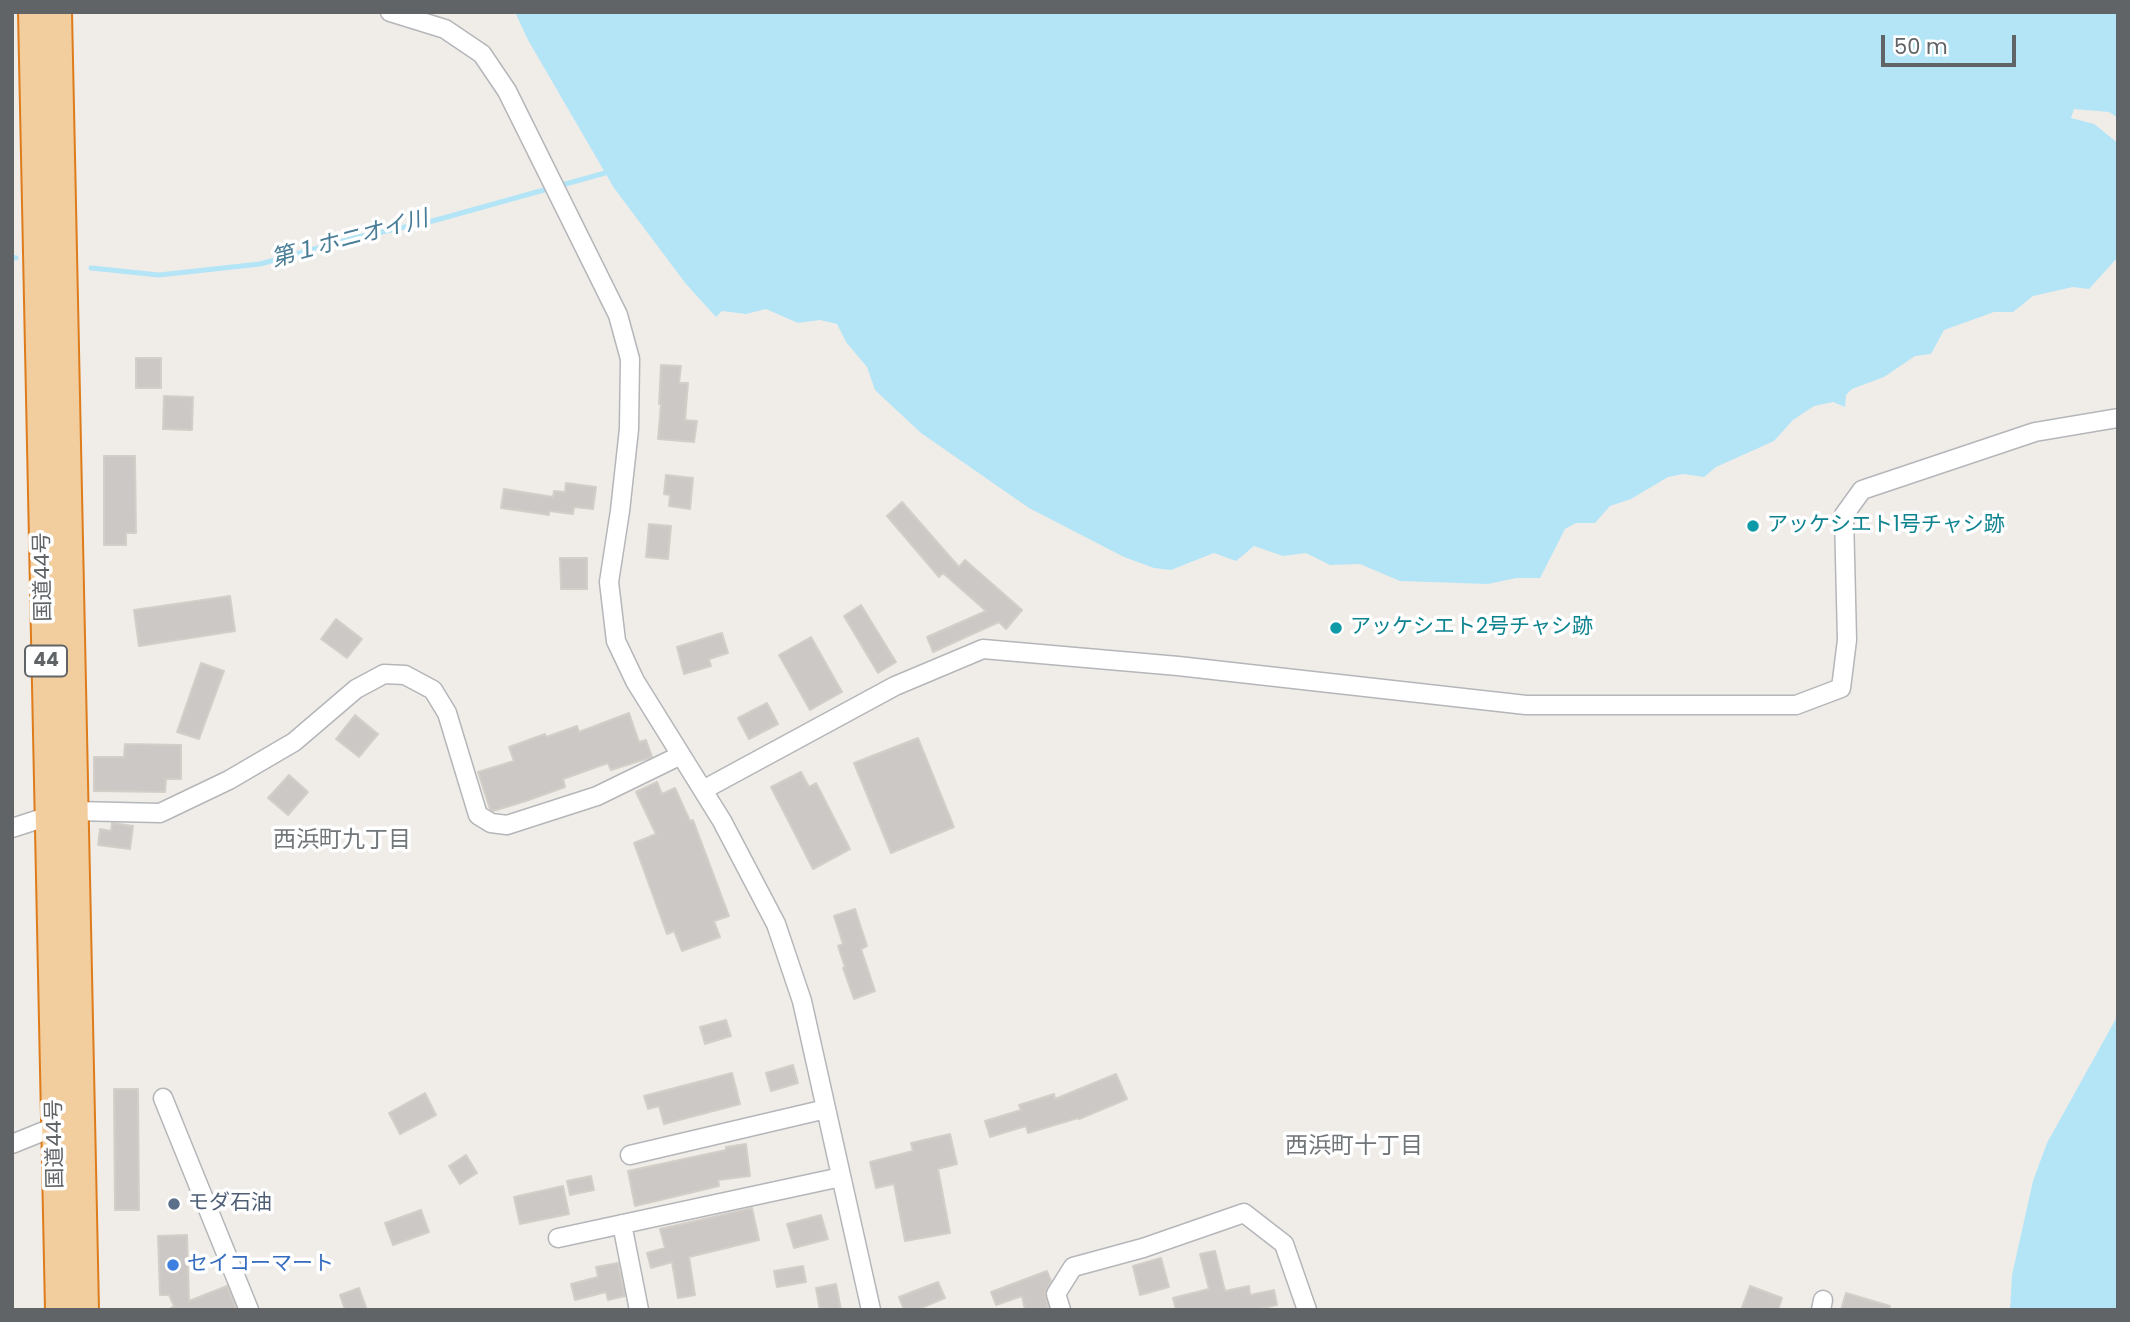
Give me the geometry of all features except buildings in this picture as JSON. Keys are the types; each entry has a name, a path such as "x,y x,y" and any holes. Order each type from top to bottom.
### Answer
{"highway":[{"name":"国道44号","path":"32,12 59,1310"},
{"name":"国道44号","path":"58,12 85,1310"}],"street":[{"path":"390,12 445,29 482,54 508,90 618,315 630,359 629,429 609,582 616,641 635,681 722,821 776,924 802,1001 871,1310"},
{"path":"703,790 895,686 983,649 1178,666 1526,705 1796,705 1841,688 1847,640 1844,516 1862,490 2035,432 2118,418"},
{"path":"12,828 75,811 160,813 229,780 294,742 356,689 384,674 405,675 433,690 447,713 478,815 491,823 507,825 597,796 681,755"},
{"path":"163,1098 249,1310"},
{"path":"629,1155 826,1109"},
{"path":"12,1144 56,1125 81,1118"},
{"path":"558,1238 841,1177"},
{"path":"1061,1310 1056,1294 1073,1267 1143,1248 1244,1213 1284,1244 1307,1310"},
{"path":"622,1224 639,1310"}],"water":[{"path":"515,12 2118,12 2118,118 2109,112 2074,109 2071,118 2094,124 2118,143 2118,257 2089,289 2073,287 2033,296 2013,312 1994,312 1944,330 1931,354 1915,356 1884,377 1852,389 1846,395 1845,407 1833,402 1814,406 1793,420 1774,441 1716,467 1704,477 1683,474 1668,477 1631,499 1610,506 1595,523 1576,523 1565,529 1540,578 1516,578 1488,584 1400,581 1360,564 1330,565 1306,553 1283,556 1254,546 1236,561 1214,553 1171,570 1154,568 1124,557 1029,508 921,433 875,390 867,367 846,342 837,324 820,320 798,323 766,309 746,314 722,311 716,317 686,284 614,188 528,40"},
{"path":"2118,1015 2118,1310 2010,1310 2012,1275 2033,1181 2047,1143"}],"waterway":[{"name":"第１ホニオイ川","path":"91,268 159,275 260,264 358,237 429,222 605,173"},
{"name":"第１ホニオイ川","path":"12,257 16,258"}],"place":[{"name":"アッケシエト1号チャシ跡","path":"1753,526"},
{"name":"アッケシエト2号チャシ跡","path":"1336,628"},
{"name":"モダ石油","path":"174,1204"},
{"name":"セイコーマート","path":"173,1265"}],"district":[{"name":"西浜町九丁目","path":"342,841"},
{"name":"西浜町十丁目","path":"1354,1147"}]}
